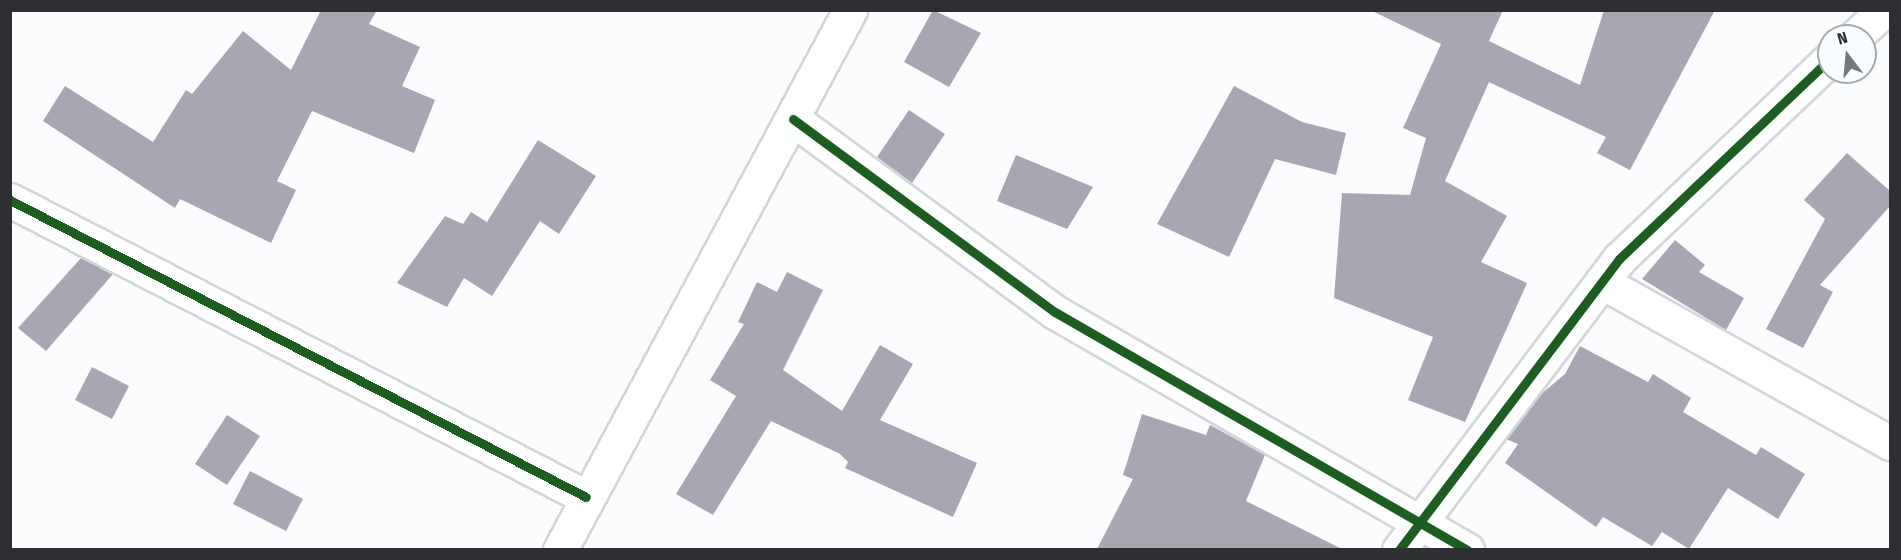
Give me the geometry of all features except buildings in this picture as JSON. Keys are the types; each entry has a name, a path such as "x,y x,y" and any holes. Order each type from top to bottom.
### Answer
{"street":[{"path":"560,549 850,10"},
{"path":"1399,549 1619,259 1817,71"},
{"path":"793,119 1055,312 1467,549"},
{"path":"10,200 586,497"},
{"path":"1602,282 1890,443"}],"cycle path":[{"path":"1399,550 1619,259 1817,71"},
{"path":"793,119 1055,312 1467,550"},
{"path":"10,200 586,497"}]}
